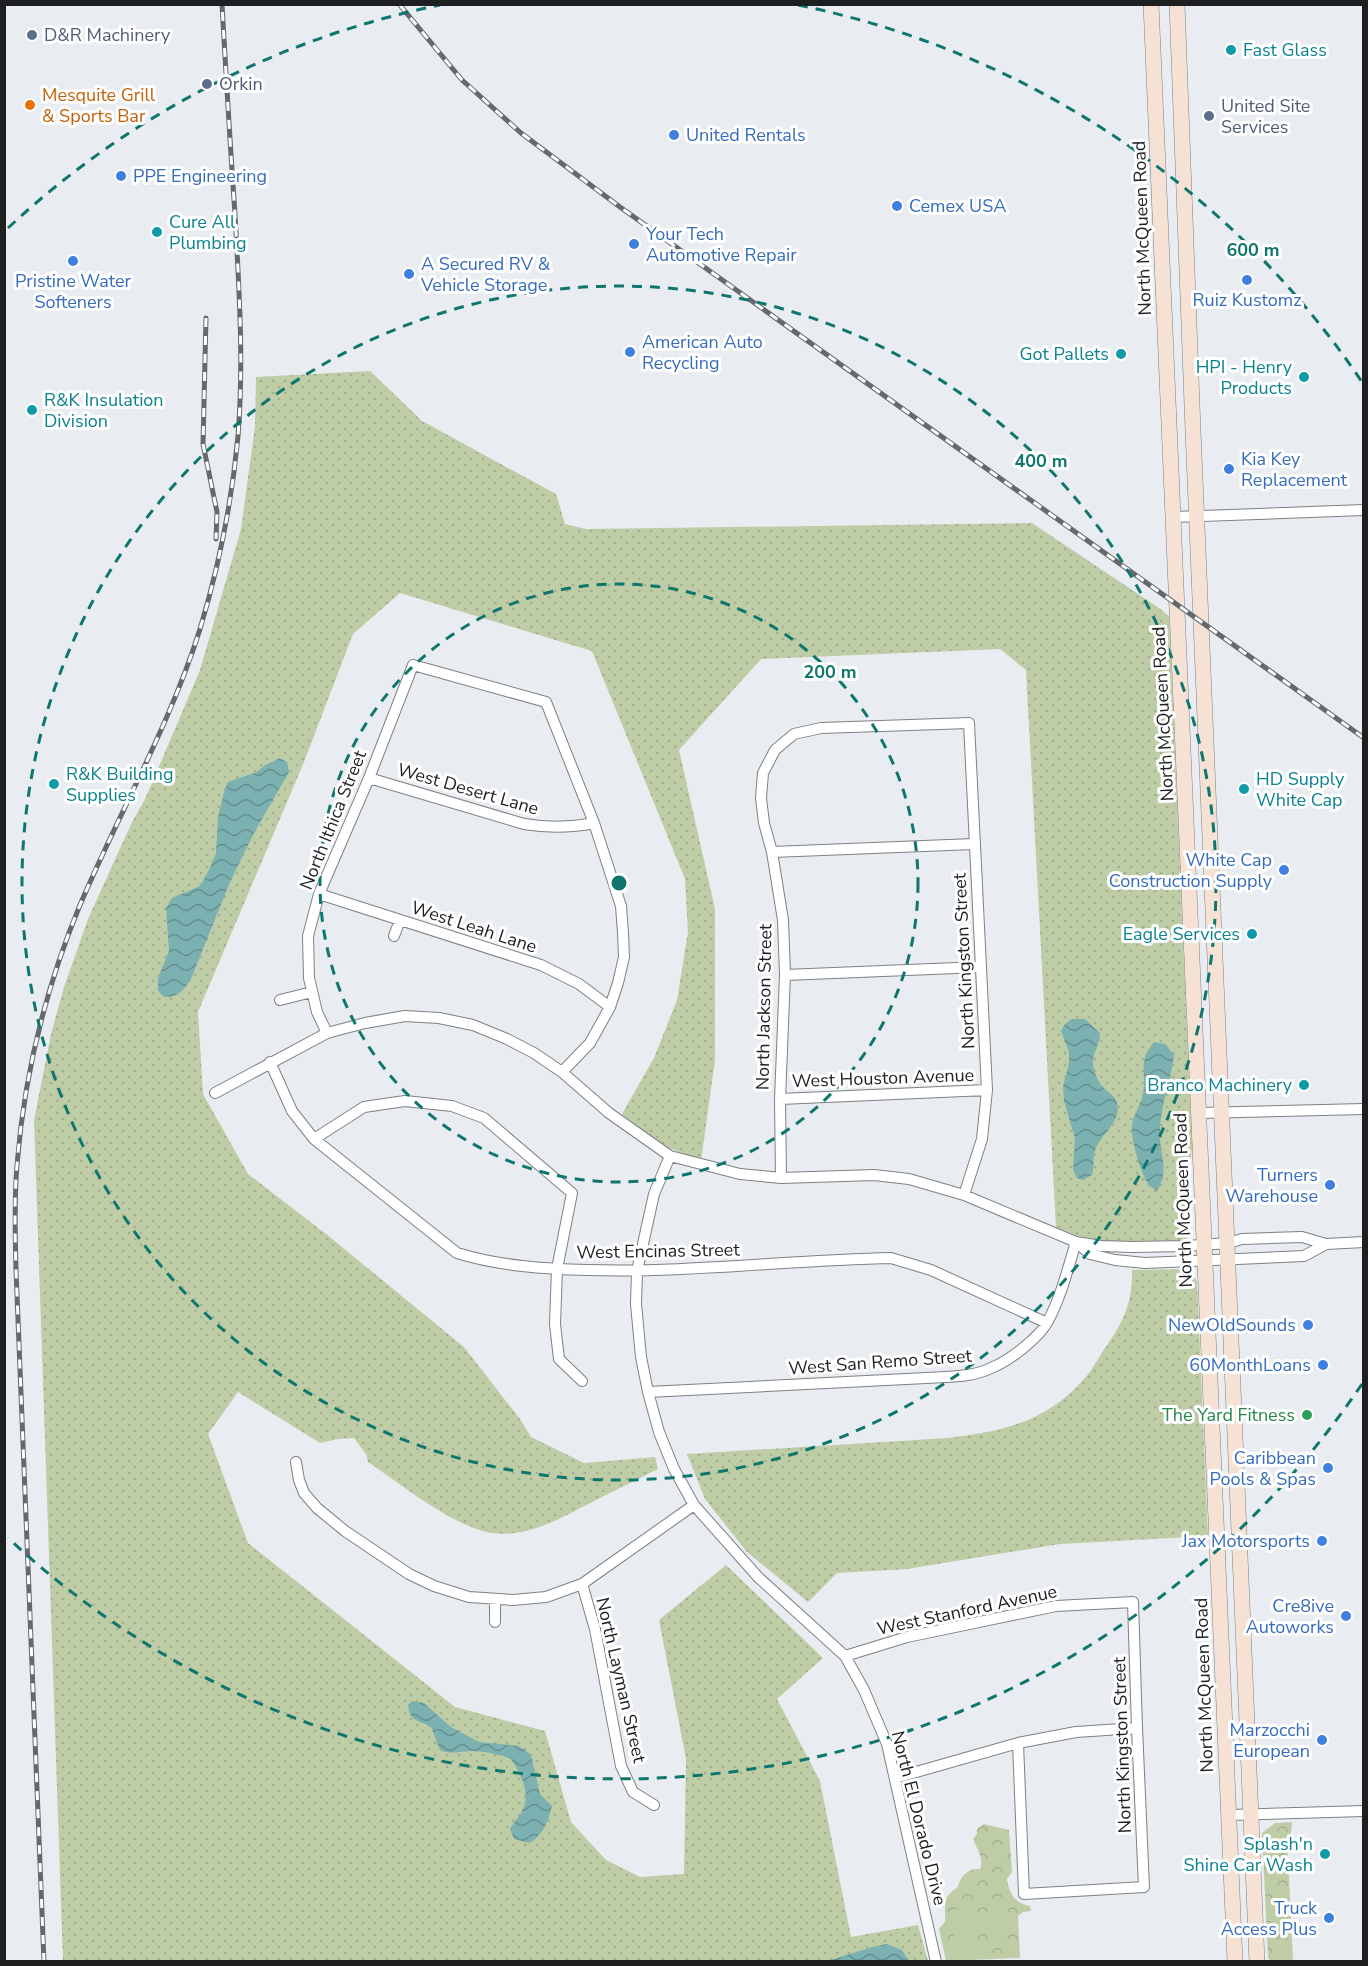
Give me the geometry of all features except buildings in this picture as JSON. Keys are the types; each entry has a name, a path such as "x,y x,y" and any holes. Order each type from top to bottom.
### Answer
{"main road":[{"name":"North McQueen Road","path":"1151,4 1235,1962"},
{"path":"1177,4 1257,1962"},
{"path":"1160,172 1184,171"},
{"path":"1188,832 1210,830"}],"street":[{"path":"1174,517 1364,510"},
{"name":"North Ithica Street","path":"327,1033 317,1012 309,978 308,936 319,894 369,778 412,665 546,702 594,823"},
{"name":"North Jackson Street","path":"782,1178 780,1099 785,975 783,920 772,852 764,823 763,773 775,750 794,734 821,728 969,723"},
{"name":"North Kingston Street","path":"964,1195 982,1139 987,1090 969,723"},
{"name":"West Desert Lane","path":"369,778 524,824 550,828 594,823"},
{"path":"562,1072 590,1043 610,1007 624,957 621,906 594,823"},
{"path":"772,852 975,844"},
{"name":"West Leah Lane","path":"319,894 541,965 579,984 610,1007"},
{"path":"394,936 400,920"},
{"path":"785,975 981,967"},
{"path":"280,1000 312,992"},
{"path":"215,1093 327,1033 405,1016 439,1018 473,1025 534,1053 562,1072 609,1113 670,1156 740,1174 782,1178 874,1175 909,1179 964,1195 1076,1242 1205,1253 1228,1260 1304,1256 1326,1244"},
{"name":"West Encinas Street","path":"270,1062 292,1111 314,1139 457,1253 478,1260 557,1269 637,1271 891,1258 931,1270 1047,1323"},
{"name":"West Houston Avenue","path":"780,1099 987,1090"},
{"path":"314,1139 364,1107 405,1101 452,1106 484,1118 572,1193 557,1269 555,1324 559,1359 582,1381"},
{"path":"1199,1113 1364,1109"},
{"name":"North El Dorado Drive","path":"670,1156 654,1194 637,1271 636,1304 641,1356 659,1432 670,1460 694,1505 758,1577 845,1656 864,1690 886,1744 896,1778 936,1962"},
{"path":"1076,1242 1090,1254 1115,1260 1145,1263 1205,1253 1242,1239 1302,1237 1326,1244 1364,1242"},
{"name":"West San Remo Street","path":"648,1392 946,1377 969,1375 992,1368 1024,1347 1047,1323 1076,1242"},
{"path":"296,1462 304,1493 317,1508 345,1532 409,1574 469,1597 513,1600 546,1597 582,1584 694,1505"},
{"name":"North Layman Street","path":"582,1584 595,1629 621,1766 633,1792 654,1805"},
{"path":"495,1599 495,1622"},
{"name":"North Kingston Street","path":"1018,1743 1024,1893 1144,1887 1133,1602"},
{"name":"West Stanford Avenue","path":"845,1656 907,1637 1056,1606 1133,1602"},
{"path":"896,1778 1018,1743 1076,1732 1137,1728"},
{"path":"1229,1815 1364,1812"}],"green space":[{"path":"370,371 422,421 556,494 565,524 586,529 1032,523 1162,610 1169,617 1192,1148 1188,1178 1190,1230 1187,1239 1183,1242 1107,1242 1080,1237 1056,1227 1026,670 1000,649 761,659 679,750 715,909 715,1060 701,1161 657,1143 622,1114 654,1058 677,1000 688,932 685,879 592,651 400,593 353,634 304,762 198,1012 203,1094 248,1174 326,1234 464,1347 520,1419 531,1437 584,1463 655,1457 658,1469 544,1525 518,1533 492,1533 477,1529 444,1514 411,1493 368,1462 366,1454 354,1438 320,1443 238,1392 208,1434 248,1543 455,1707 545,1731 571,1822 606,1860 640,1877 684,1874 686,1759 659,1620 726,1565 823,1658 777,1699 820,1781 851,1937 918,1925 928,1961 63,1962 34,1120 51,1034 64,987 88,919 132,822 146,797 200,670 241,529 255,426 256,377"},
{"path":"1187,1269 1192,1272 1197,1282 1208,1536 1060,1544 907,1569 837,1573 808,1602 747,1552 705,1499 687,1454 948,1438 987,1432 1023,1422 1055,1405 1085,1378 1110,1341 1125,1313 1131,1293 1132,1270"},
{"path":"1292,1822 1291,1833 1287,1837 1293,1961 1271,1961 1268,1958 1262,1833 1275,1823"},
{"path":"984,1824 1009,1830 1012,1872 1007,1879 1008,1884 1017,1900 1030,1906 1031,1911 1023,1912 1018,1916 1020,1958 946,1961 939,1929 945,1922 947,1898 958,1887 965,1874 980,1869 981,1857 973,1839 977,1834 977,1829"},
{"path":"976,1909 977,1953 955,1954 953,1910"},
{"path":"1004,1912 1006,1947 989,1948 987,1913"}],"water":[{"path":"280,758 287,762 289,772 254,833 230,882 191,979 180,992 164,997 158,991 158,978 169,951 166,908 172,898 200,886 209,870 216,853 218,817 228,782 257,772 265,765"},
{"path":"1072,1019 1085,1019 1100,1033 1093,1060 1094,1067 1097,1078 1115,1099 1118,1109 1117,1116 1096,1148 1092,1175 1083,1180 1077,1178 1073,1170 1075,1138 1064,1101 1063,1086 1069,1063 1069,1052 1061,1031"},
{"path":"1154,1042 1165,1044 1174,1055 1161,1115 1160,1136 1164,1170 1157,1191 1151,1187 1141,1170 1132,1130 1133,1120 1143,1094 1144,1062"},
{"path":"412,1701 424,1703 451,1727 479,1742 519,1746 529,1753 540,1794 552,1806 545,1827 535,1840 530,1843 514,1839 510,1829 523,1809 526,1796 521,1776 511,1759 483,1752 452,1753 440,1750 431,1727 415,1720 411,1715 408,1705"},
{"path":"887,1944 902,1950 909,1961 828,1961 872,1947"}],"railway":[{"path":"44,1962 16,1270 17,1165 31,1065 57,968 80,905 159,734 188,665 200,629 224,533 238,436 241,353 237,242 222,4"},
{"path":"399,4 462,80 521,133 620,207 1364,738"},
{"path":"206,318 203,444 217,512 216,539"}],"place":[{"name":"D&R Machinery","path":"32,35"},
{"name":"Fast Glass","path":"1231,50"},
{"name":"Orkin","path":"207,84"},
{"name":"Mesquite Grill & Sports Bar","path":"30,105"},
{"name":"United Site Services","path":"1209,116"},
{"name":"United Rentals","path":"674,135"},
{"name":"PPE Engineering","path":"121,176"},
{"name":"Cemex USA","path":"897,206"},
{"name":"Cure All Plumbing","path":"157,232"},
{"name":"Your Tech Automotive Repair","path":"634,244"},
{"name":"Pristine Water Softeners","path":"73,261"},
{"name":"A Secured RV & Vehicle Storage","path":"409,274"},
{"name":"Ruiz Kustomz","path":"1247,280"},
{"name":"American Auto Recycling","path":"630,352"},
{"name":"Got Pallets","path":"1121,354"},
{"name":"HPI - Henry Products","path":"1304,377"},
{"name":"R&K Insulation Division","path":"32,410"},
{"name":"Kia Key Replacement","path":"1229,469"},
{"name":"R&K Building Supplies","path":"54,784"},
{"name":"HD Supply White Cap","path":"1244,789"},
{"name":"White Cap Construction Supply","path":"1284,870"},
{"name":"Eagle Services","path":"1252,934"},
{"name":"Branco Machinery","path":"1304,1085"},
{"name":"Turners Warehouse","path":"1330,1185"},
{"name":"NewOldSounds","path":"1308,1325"},
{"name":"60MonthLoans","path":"1323,1365"},
{"name":"The Yard Fitness","path":"1307,1415"},
{"name":"Caribbean Pools & Spas","path":"1328,1468"},
{"name":"Jax Motorsports","path":"1322,1541"},
{"name":"Cre8ive Autoworks","path":"1346,1616"},
{"name":"Marzocchi European","path":"1322,1740"},
{"name":"Splash'n Shine Car Wash","path":"1325,1854"},
{"name":"Truck Access Plus","path":"1329,1918"}]}
